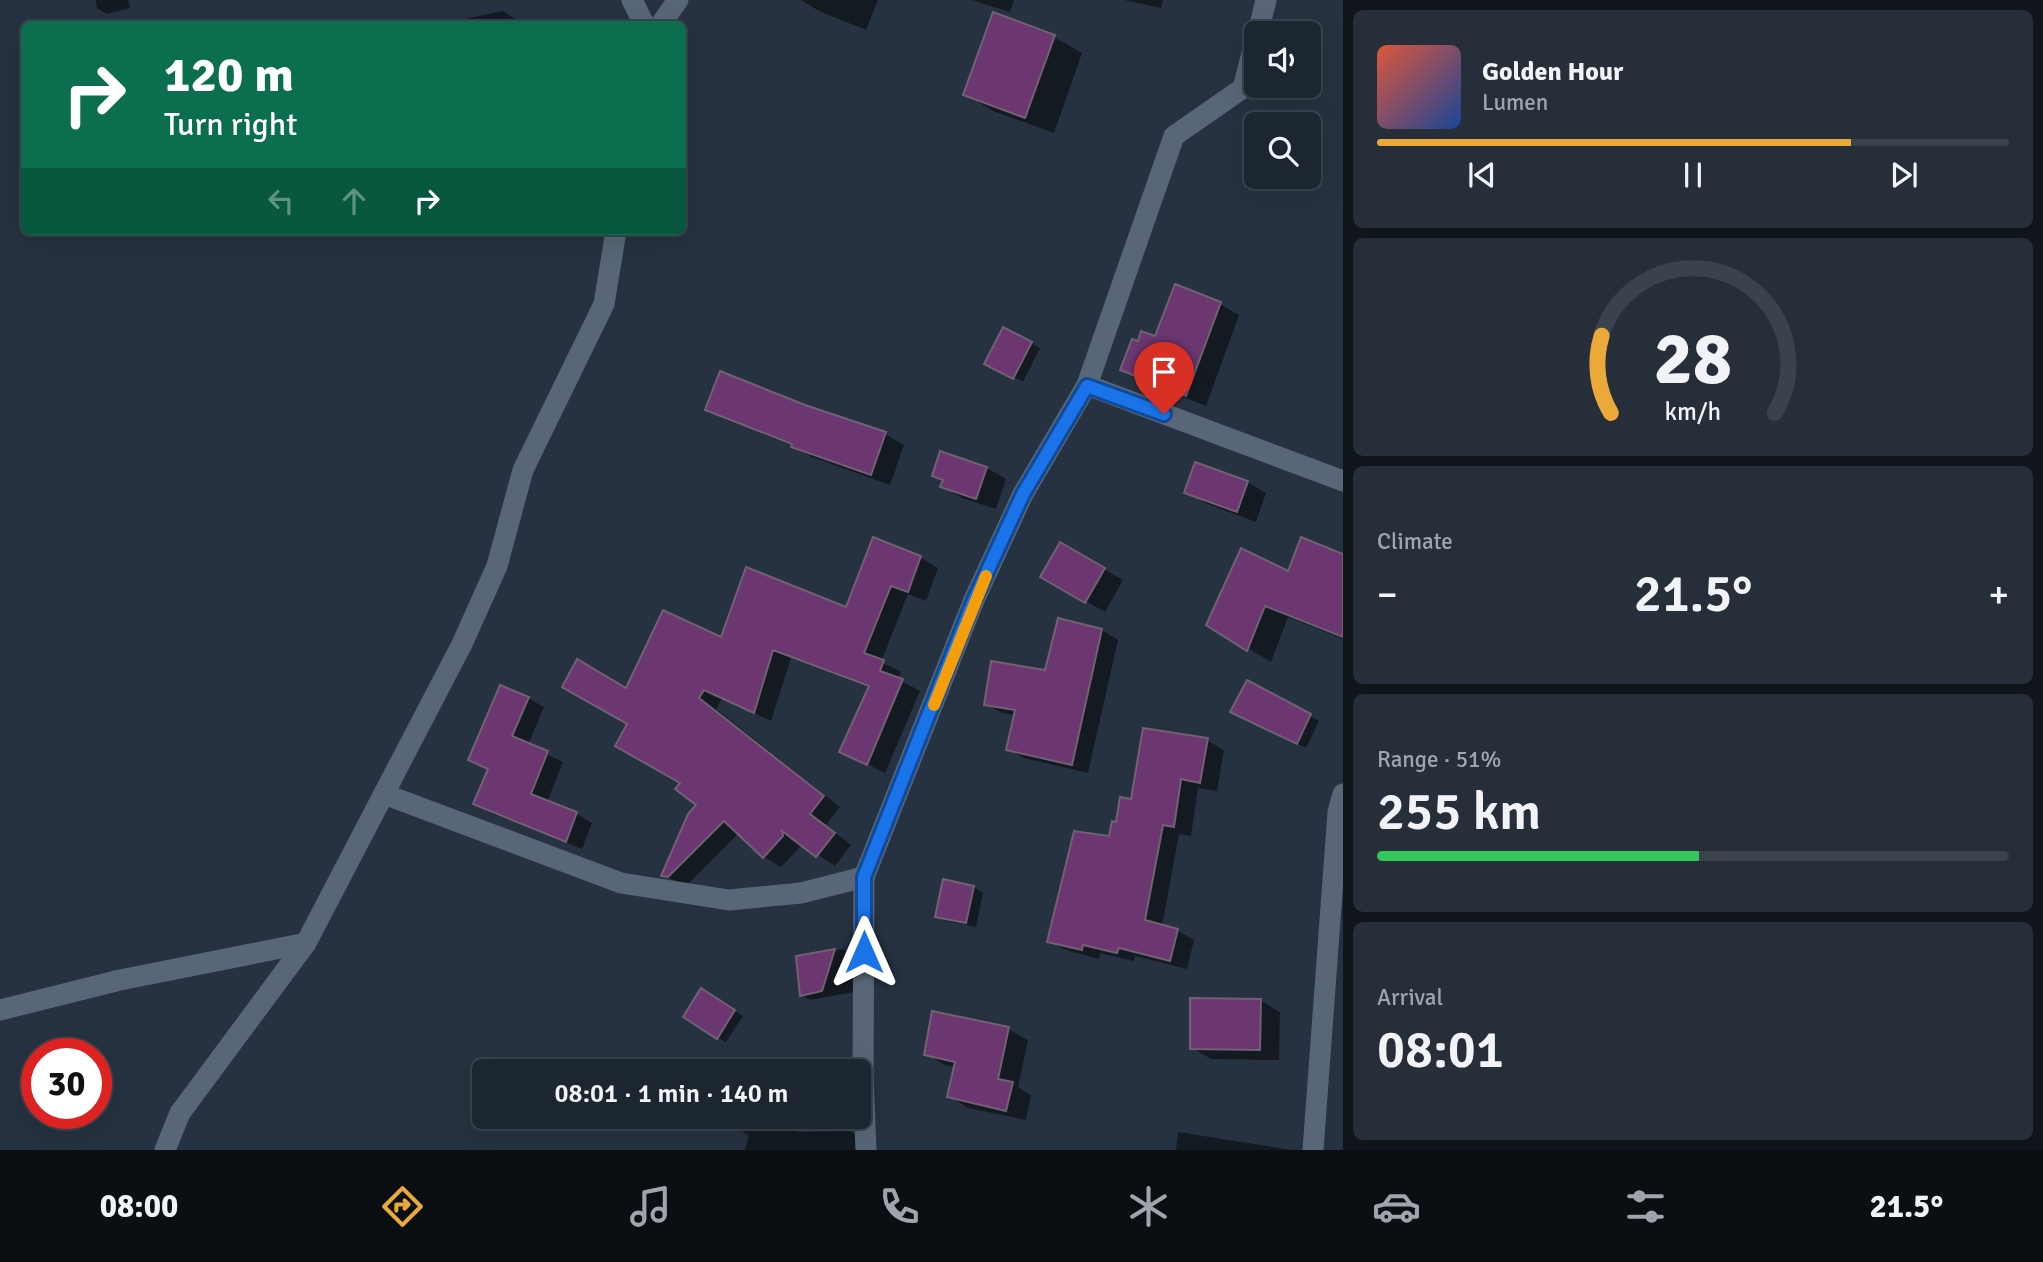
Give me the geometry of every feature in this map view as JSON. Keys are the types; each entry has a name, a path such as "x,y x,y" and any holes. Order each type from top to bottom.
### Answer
{"street":[{"path":"632,0 642,21"},
{"path":"663,21 678,0"},
{"path":"1261,21 1266,0"},
{"path":"866,1150 863,1077 864,877 974,600 1023,494 1087,386 1174,136 1243,88 1244,84"},
{"path":"165,1150 180,1113 306,943 463,644 497,566 523,470 604,304 615,235"},
{"path":"1087,386 1343,481"},
{"path":"384,794 621,883 729,900 801,893 864,877"},
{"path":"1313,1150 1338,812 1343,794"},
{"path":"0,1010 120,981 306,943"}],"building":[{"path":"993,12 1055,35 1025,118 963,95"},
{"path":"1175,284 1221,302 1186,396 1120,370 1132,339 1138,341 1141,331 1155,336"},
{"path":"1003,327 1032,342 1013,379 984,364"},
{"path":"720,371 805,405 886,432 871,475 791,447 792,444 705,410"},
{"path":"940,451 987,467 976,499 940,487 943,480 932,476"},
{"path":"1195,462 1248,481 1237,512 1184,493"},
{"path":"873,537 921,556 908,592 891,586 864,653 884,660 880,671 903,679 867,765 839,752 869,686 773,650 754,713 704,690 699,698 824,796 810,814 835,833 816,857 782,831 783,836 763,858 724,821 668,877 661,876 688,814 696,805 675,789 680,783 615,746 627,724 562,687 577,659 626,688 663,610 721,637 746,567 846,607"},
{"path":"1301,537 1343,554 1343,637 1265,606 1247,651 1206,625 1241,548 1288,571"},
{"path":"1060,542 1105,568 1085,603 1040,577"},
{"path":"1058,618 1102,629 1072,765 1006,750 1015,710 984,705 991,661 1045,670"},
{"path":"1247,680 1311,714 1297,744 1230,712"},
{"path":"500,685 529,697 512,736 548,751 531,794 577,812 566,842 473,804 488,769 468,760"},
{"path":"1143,728 1208,738 1200,783 1181,779 1174,827 1163,825 1145,920 1178,929 1170,961 1119,948 1117,953 1083,945 1082,950 1047,942 1074,831 1109,836 1112,821 1116,822 1120,797 1131,799"},
{"path":"943,879 974,886 966,923 935,917"},
{"path":"835,949 822,991 800,996 796,956"},
{"path":"701,988 735,1010 717,1039 683,1017"},
{"path":"1190,998 1261,999 1260,1050 1190,1049"},
{"path":"932,1011 1009,1027 998,1079 1013,1082 1006,1111 947,1097 955,1062 924,1055"}],"slow traffic":[{"path":"934,705 974,600 986,576"}],"route":[{"path":"864,952 864,877 974,600 1023,494 1087,386 1164,414"}]}
